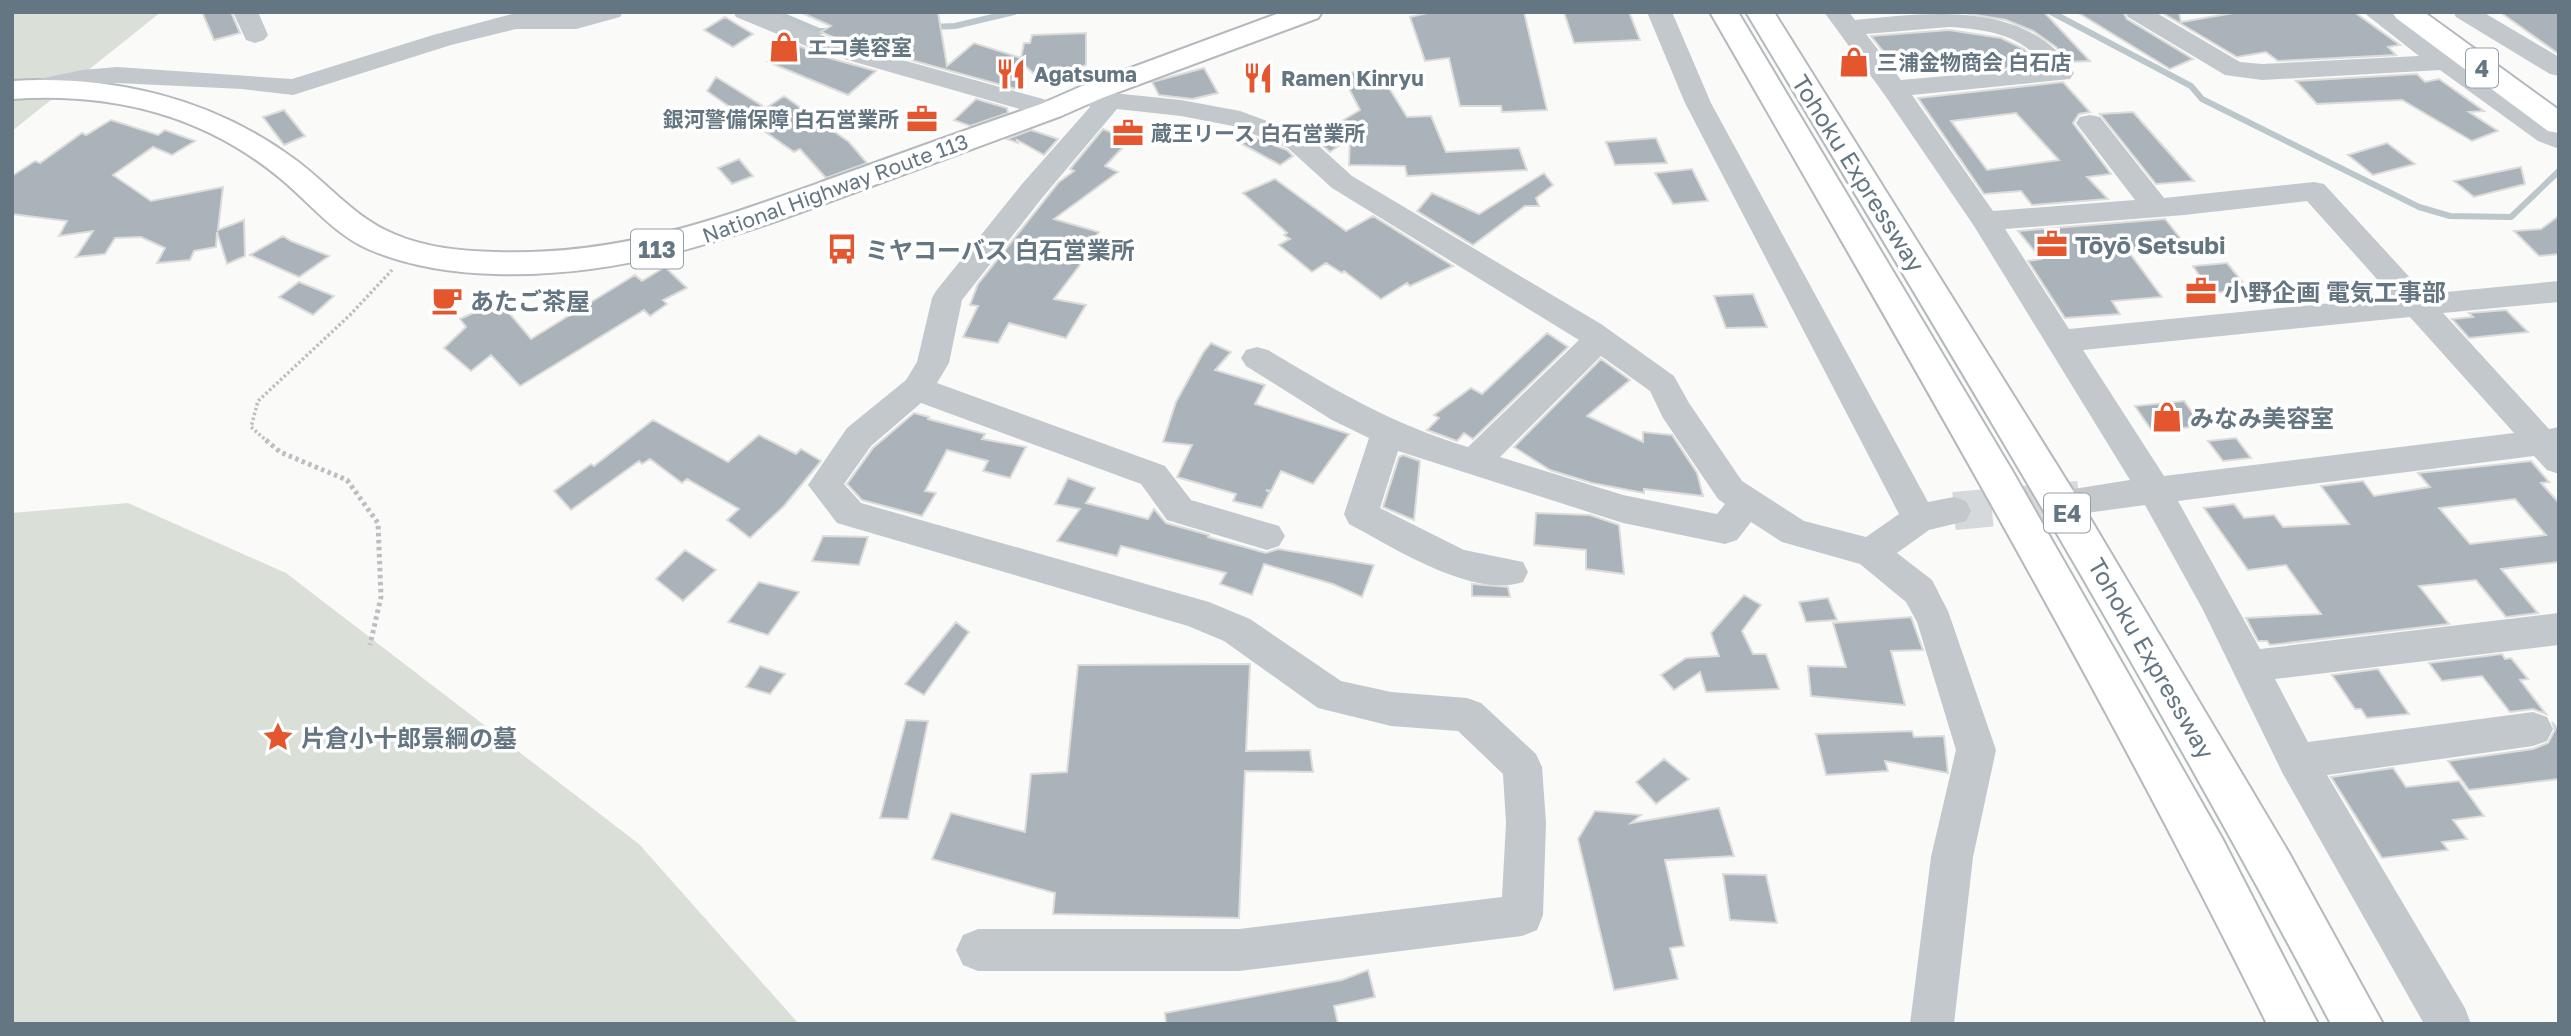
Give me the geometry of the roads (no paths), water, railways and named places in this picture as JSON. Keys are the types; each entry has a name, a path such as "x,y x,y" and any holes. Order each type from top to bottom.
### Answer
{"highway":[{"name":"National Highway Route 113","path":"12,90 44,86 95,89 154,99 189,111 218,125 281,164 340,218 371,237 409,251 462,262 518,266 572,265 638,254 705,236 1051,110 1092,92 1308,12"},
{"name":"Tohoku Expressway","path":"1724,12 2000,482 2206,853 2293,1024"},
{"name":"Tohoku Expressway","path":"1760,12 2070,518 2273,868 2358,1024"},
{"name":"4","path":"2406,12 2559,124"},
{"name":"4","path":"2430,12 2559,102"}],"street":[{"path":"44,86 69,78 132,73 171,78 272,83 293,87 442,40 516,21 576,21 611,12"},
{"path":"746,12 832,48 1051,110"},
{"path":"1659,12 1698,103 1919,518"},
{"path":"2144,16 2187,12"},
{"path":"2375,12 2548,135 2559,140"},
{"path":"2465,12 2559,68"},
{"path":"2144,16 2234,69 2262,72 2445,62"},
{"path":"1842,20 1975,19 2006,26 2043,48 2062,73 1894,89"},
{"path":"1842,20 1894,89 1984,221 2155,491 2216,600 2297,761 2449,1024"},
{"path":"1092,92 1107,100 1181,108 1240,119 1298,142 1342,182 1599,339 1663,384 1675,409 1730,490 1794,531 1871,553 1919,591 1936,622 1976,750 1952,858 1932,1024"},
{"path":"978,950 1240,950 1522,915 1526,823 1522,767 1467,715 1391,709 1332,696 1237,630 1196,613 849,513 825,485 859,437 917,388 933,363 947,298 1032,191 1104,108 1092,92"},
{"path":"2090,123 2156,208"},
{"path":"1984,221 2156,208 2314,191 2417,305 2553,448"},
{"path":"2062,341 2559,291"},
{"path":"1473,463 1599,339"},
{"path":"1256,358 1344,411 1409,442 1623,509 1725,530 1748,501"},
{"path":"917,388 951,403 1153,475 1178,510 1268,536"},
{"path":"1388,432 1361,514 1458,564 1510,572"},
{"path":"2080,500 2553,448"},
{"path":"1871,553 1919,518 1954,511"},
{"path":"2249,666 2559,629"},
{"path":"2297,761 2533,729"}],"waterway":[{"path":"774,12 819,31 834,31"},
{"path":"931,27 955,26 1014,12"},
{"path":"2051,12 2191,86 2202,99 2419,207 2450,216 2511,217 2559,171"}],"tunnel":[{"path":"1954,511 2079,500"}],"place":[{"name":"エコ美容室","path":"784,47"},
{"name":"三浦金物商会 白石店","path":"1854,62"},
{"name":"Agatsuma","path":"1011,74"},
{"name":"Ramen Kinryu","path":"1258,78"},
{"name":"銀河警備保障 白石営業所","path":"922,119"},
{"name":"蔵王リース 白石営業所","path":"1128,133"},
{"name":"Tōyō Setsubi","path":"2052,244"},
{"name":"ミヤコーバス 白石営業所","path":"842,249"},
{"name":"小野企画 電気工事部","path":"2201,291"},
{"name":"あたご茶屋","path":"447,300"},
{"name":"みなみ美容室","path":"2167,417"},
{"name":"片倉小十郎景綱の墓","path":"278,737"}]}
